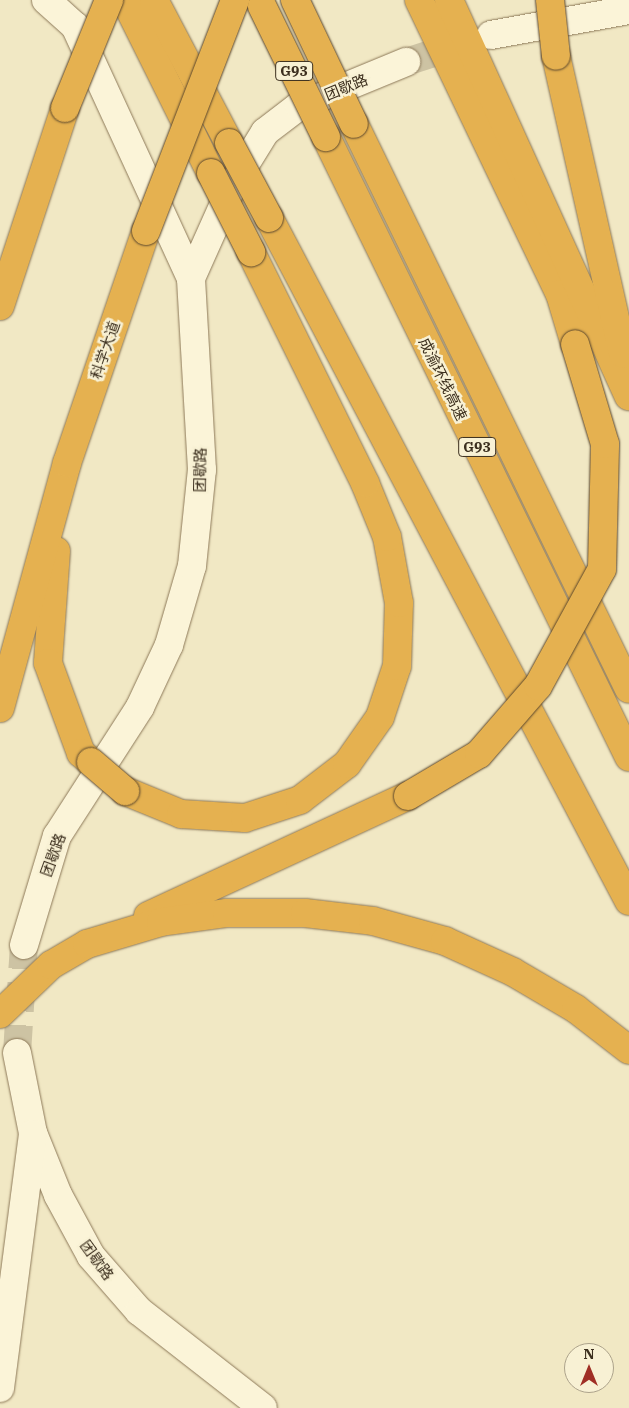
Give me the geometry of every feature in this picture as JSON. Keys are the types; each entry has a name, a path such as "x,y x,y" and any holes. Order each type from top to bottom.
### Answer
{"highway":[{"path":"0,306 65,108 109,0"},
{"path":"67,463 53,575 48,663 81,753 125,791 181,814 245,818 300,800 347,764 380,717 397,666 399,603 387,537 365,483 125,0"},
{"path":"154,0 629,901"},
{"name":"科学大道","path":"0,708 67,463 146,231 235,0"},
{"name":"成渝环线高速","path":"295,0 629,690"},
{"path":"0,1014 51,965 87,944 408,796 479,754 538,686 602,568 605,444 560,294 419,0"},
{"path":"449,0 629,396"},
{"path":"550,0 556,56 629,382"},
{"name":"成渝环线高速","path":"261,3 629,756"},
{"path":"87,944 161,922 227,913 305,913 373,921 445,941 513,972 576,1009 629,1050"}],"street":[{"path":"46,0 75,26 191,278"},
{"path":"491,36 629,10"},
{"name":"团歇路","path":"24,945 57,836 140,707 169,645 192,566 202,470 191,278 233,184 265,132 299,106 406,62"},
{"name":"团歇路","path":"17,1053 33,1133 58,1196 91,1256 139,1311 263,1408"},
{"path":"0,1388 33,1133"}],"tunnel":[{"path":"406,62 465,43"},
{"path":"17,1053 24,945"}]}
